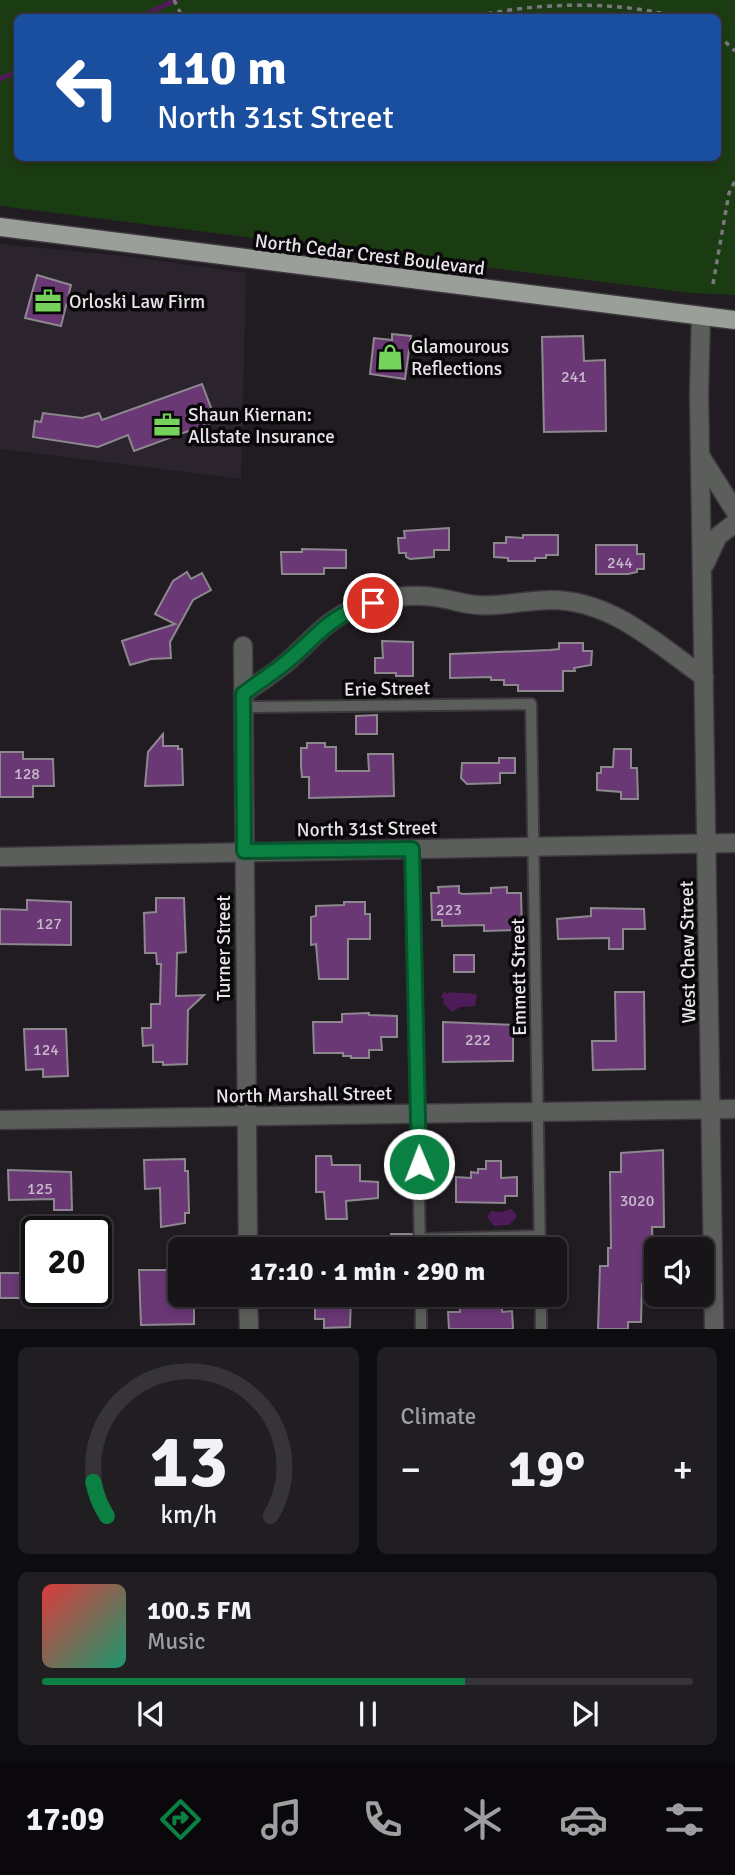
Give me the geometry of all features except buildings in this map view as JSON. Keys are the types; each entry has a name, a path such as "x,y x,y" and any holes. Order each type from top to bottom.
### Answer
{"main road":[{"name":"North Cedar Crest Boulevard","path":"0,228 735,320"}],"street":[{"name":"West Chew Street","path":"701,316 700,456 714,1329"},
{"path":"700,456 735,510"},
{"name":"West Chew Street","path":"702,574 718,536 735,523"},
{"path":"243,701 323,627 356,608 390,598 418,595 475,605 548,600 593,606 625,621 704,677"},
{"name":"Turner Street","path":"243,646 248,1237"},
{"name":"North 31st Street","path":"0,857 735,843"},
{"name":"North Marshall Street","path":"0,1120 735,1109"},
{"path":"248,1307 249,1329"}],"lane":[{"name":"Erie Street","path":"243,701 531,704"},
{"name":"Emmett Street","path":"531,704 540,1236"},
{"path":"412,849 420,1237"},
{"path":"525,1237 540,1236"},
{"path":"421,1307 421,1329"},
{"path":"541,1307 541,1329"}],"path":[{"path":"482,14 551,6 615,6 669,14"},
{"path":"721,39 735,51"},
{"path":"713,284 727,201 735,181"}],"shaded area":[{"path":"0,244 125,256 246,273 241,479 0,449"},
{"path":"444,992 477,995 475,1006 460,1007 452,1012 443,1003 444,999 441,997"},
{"path":"511,1209 516,1218 509,1225 494,1226 487,1217 491,1211"}],"green space":[{"path":"0,0 735,0 735,295 691,293 0,206"}],"waterway":[{"path":"146,14 176,0"},
{"path":"0,79 14,73"}],"place":[{"name":"Orloski Law Firm","path":"48,301"},
{"name":"Glamourous Reflections","path":"390,357"},
{"name":"Shaun Kiernan: Allstate Insurance","path":"167,425"}],"route":[{"path":"373,603 356,608 323,627 284,664 243,694 244,851 412,849 419,1164"}]}
